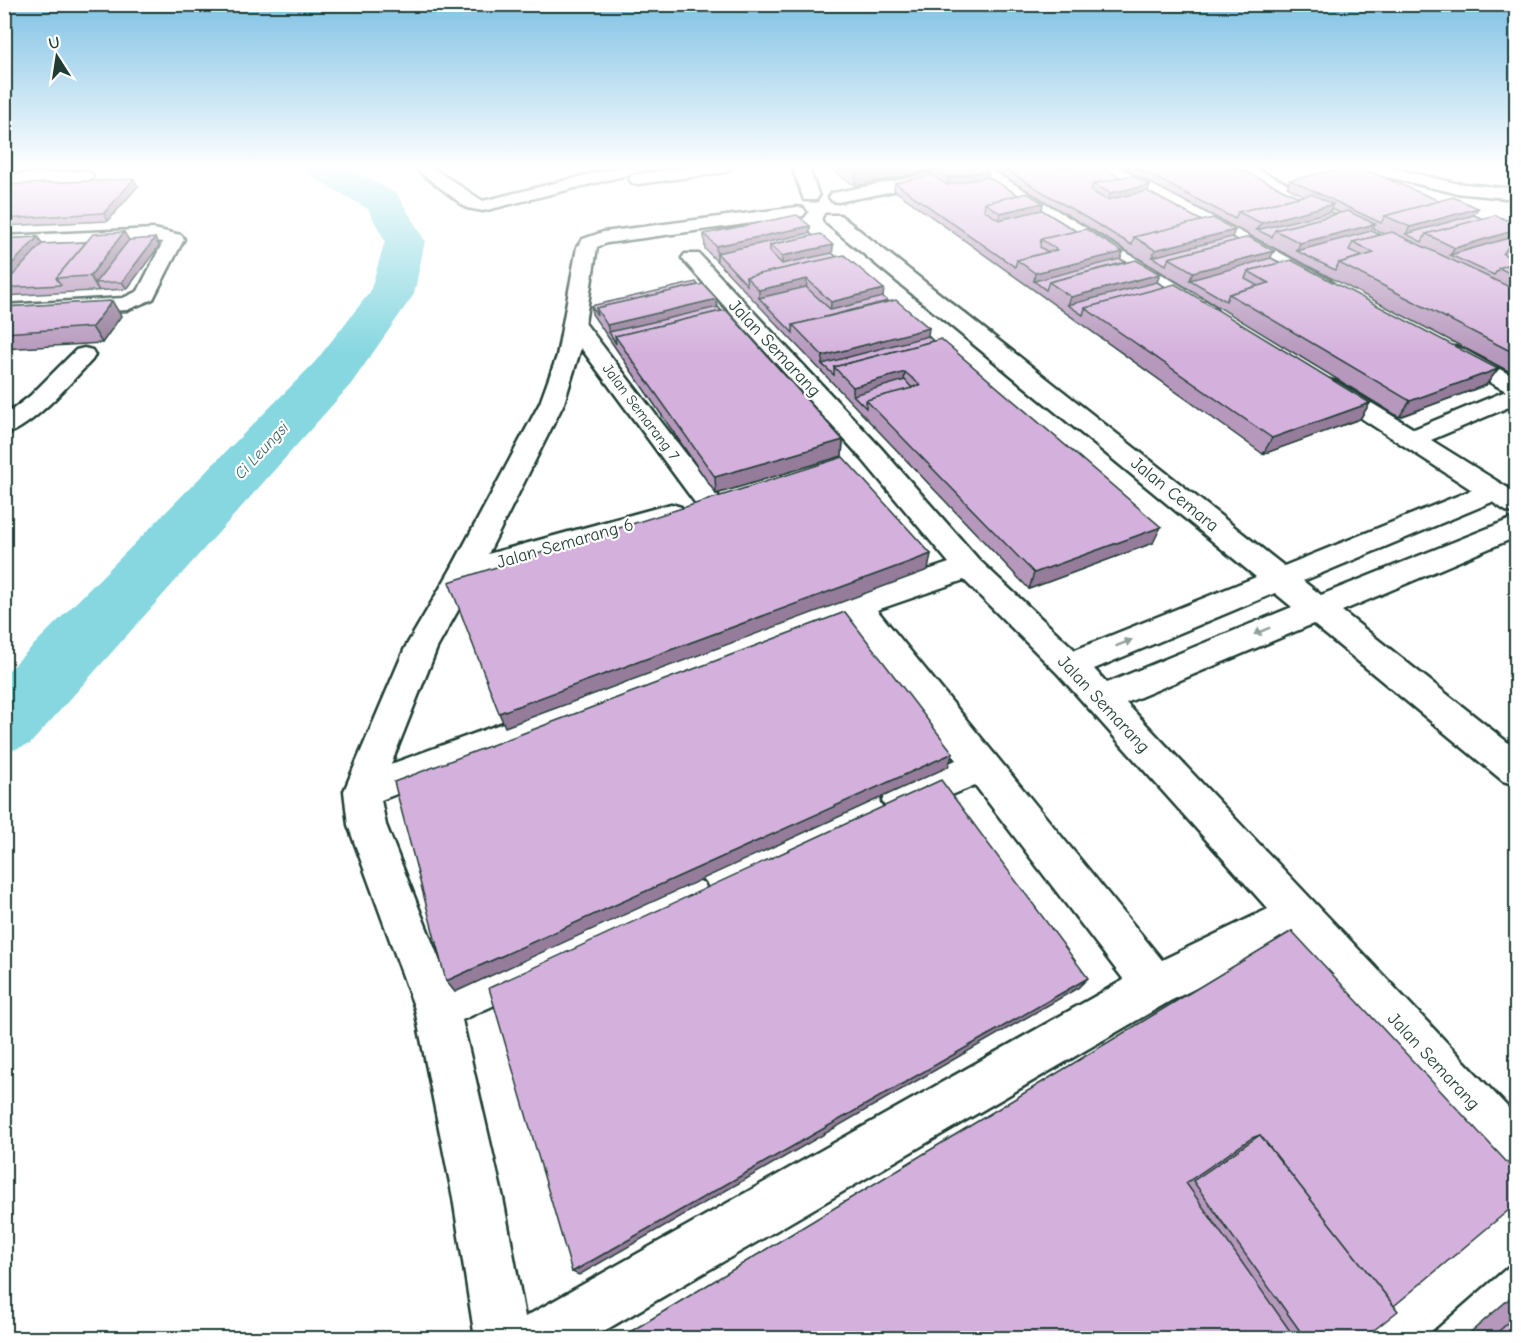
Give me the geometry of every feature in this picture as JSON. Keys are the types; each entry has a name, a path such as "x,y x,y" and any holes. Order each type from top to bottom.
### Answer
{"street":[{"path":"502,1338 478,1198 437,1009 367,825 362,791 421,648 465,571 552,403 581,312 586,247 596,240 655,230"},
{"name":"Jalan Cemara","path":"861,230 1280,579 1516,770"},
{"path":"1080,230 1220,319"},
{"path":"1225,230 1338,291"},
{"path":"1368,230 1399,245"},
{"path":"4,242 154,235 174,239 146,295 138,300 127,304 4,310"},
{"name":"Jalan Semarang","path":"702,278 871,453 969,567 1070,665 1516,1151"},
{"name":"Jalan Semarang 7","path":"581,312 720,499"},
{"path":"1432,342 1516,387"},
{"path":"4,428 39,401 84,355"},
{"path":"1311,376 1505,498"},
{"path":"1412,439 1516,396"},
{"path":"839,463 871,453"},
{"path":"1070,665 1280,579 1505,498"},
{"name":"Jalan Semarang 6","path":"465,571 720,499"},
{"path":"1100,700 1516,526"},
{"path":"362,791 856,606 969,567"},
{"path":"856,606 1155,986"},
{"path":"873,814 982,765"},
{"path":"437,1009 720,882"},
{"path":"541,1338 1155,986 1300,915"},
{"path":"1383,1338 1516,1224"}],"building":[{"path":"725,230 793,230 716,246 704,234"},
{"path":"962,230 1076,231 1041,239 1040,247 1048,252 1017,260 1015,267"},
{"path":"1087,230 1123,252 1035,273 1017,260 1057,250 1041,239"},
{"path":"1106,230 1165,230 1134,237 1132,245"},
{"path":"1164,230 1235,230 1155,250 1134,237"},
{"path":"1258,230 1276,230 1272,237"},
{"path":"1276,230 1353,230 1300,243"},
{"path":"1421,230 1442,230 1426,234 1422,242 1406,234"},
{"path":"1442,230 1516,230 1455,248 1426,234"},
{"path":"1371,231 1380,235 1353,242 1349,250 1362,256 1339,263 1335,270 1297,251"},
{"path":"124,232 90,276 56,278 93,234"},
{"path":"1392,232 1516,290 1516,354 1339,263 1374,253 1353,242"},
{"path":"810,233 813,236 770,245 770,252 782,264 832,253 837,257 746,277 747,285 717,253"},
{"path":"820,234 833,245 782,256 770,245"},
{"path":"1516,236 1516,244 1508,247 1503,254 1516,262 1499,268 1494,275 1450,255"},
{"path":"38,237 4,272 4,239"},
{"path":"1232,237 1238,240 1169,258 1166,265 1152,257"},
{"path":"1249,237 1274,251 1193,272 1169,258"},
{"path":"155,238 122,282 95,283 129,240"},
{"path":"86,242 56,278 61,285 4,288 4,285 42,244"},
{"path":"1516,244 1516,250 1508,247"},
{"path":"844,255 884,289 831,302 807,279 759,290 746,277"},
{"path":"1271,258 1280,263 1248,271 1245,279 1258,286 1229,294 1226,301 1190,280"},
{"path":"1120,259 1126,262 1049,282 1046,290 1034,281"},
{"path":"1136,260 1160,274 1071,297 1049,282"},
{"path":"1291,260 1498,369 1410,401 1229,294 1269,283 1248,271"},
{"path":"1516,262 1516,276 1499,268"},
{"path":"696,282 698,285 596,308 597,315 591,306"},
{"path":"1157,282 1165,287 1085,308 1083,315 1068,305"},
{"path":"703,284 717,299 607,325 596,308"},
{"path":"1175,284 1370,403 1272,438 1085,308"},
{"path":"806,287 831,310 883,297 888,301 793,325 793,333 759,298"},
{"path":"896,300 929,328 823,356 793,325"},
{"path":"112,301 92,327 4,333 4,307"},
{"path":"718,307 721,311 615,336 616,344 609,332"},
{"path":"726,310 843,440 715,477 615,336"},
{"path":"928,336 933,341 834,367 834,375 822,364"},
{"path":"941,339 1161,527 1034,573 866,400 920,385 905,372 853,387 834,367"},
{"path":"905,380 912,388 866,400 866,408 853,395"},
{"path":"843,457 931,554 499,713 449,582"},
{"path":"845,612 953,753 446,981 394,782"},
{"path":"941,780 1088,978 572,1272 489,988"},
{"path":"1292,931 1516,1172 1516,1204 1394,1306 1260,1135 1252,1138 1186,1183 1295,1338 620,1338"},
{"path":"1260,1135 1398,1311 1364,1338 1305,1338 1193,1181"},
{"path":"1516,1316 1516,1338 1491,1338"}],"waterway":[{"name":"Ci Leungsi","path":"4,723 333,373 392,294 405,241 399,230"}]}
